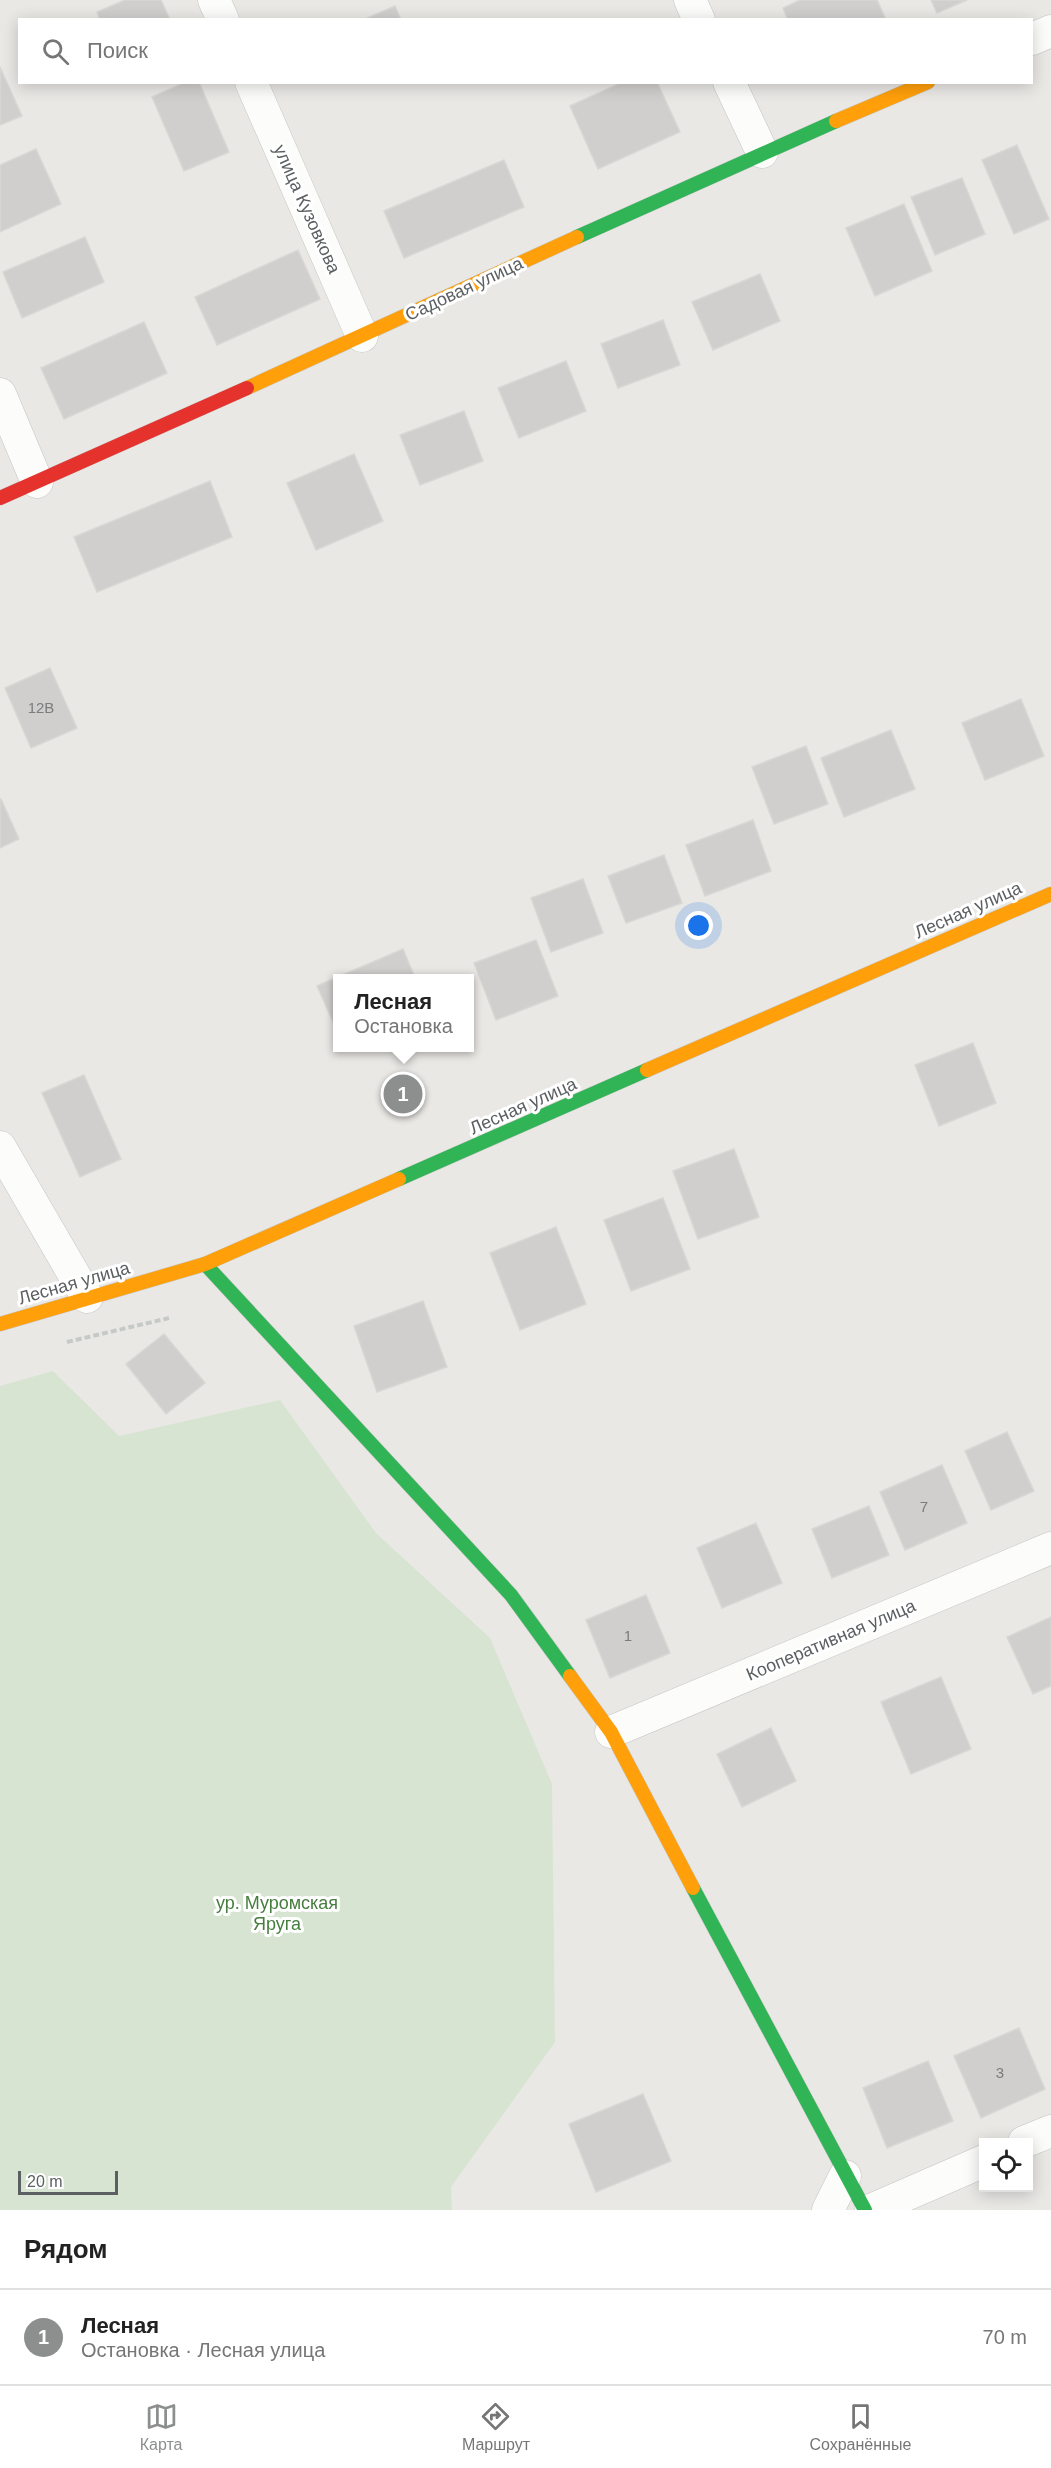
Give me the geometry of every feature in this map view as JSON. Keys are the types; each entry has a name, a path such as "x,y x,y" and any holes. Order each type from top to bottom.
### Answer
{"street":[{"path":"214,0 222,18"},
{"path":"690,0 698,18"},
{"path":"1033,39 1051,31"},
{"name":"улица Кузовкова","path":"252,84 362,336"},
{"path":"730,84 762,152"},
{"name":"Садовая улица","path":"0,498 362,336 762,152 923,84"},
{"path":"0,394 38,482"},
{"name":"Лесная улица","path":"0,1324 205,1264 1051,894"},
{"path":"0,1147 87,1297"},
{"path":"205,1264 511,1595 611,1732 865,2210"},
{"name":"Кооперативная улица","path":"611,1732 1051,1548"},
{"path":"1033,2138 1051,2131"},
{"path":"871,2210 979,2162"},
{"path":"828,2210 845,2176"}],"path":[{"path":"60,1344 169,1318"}],"green space":[{"name":"ур. Муромская Яруга","path":"53,1371 119,1436 280,1400 376,1533 490,1638 552,1784 555,2042 451,2187 452,2210 0,2210 0,1386"}],"building":[{"path":"125,0 161,0 169,18 99,18 97,12"},
{"path":"800,0 877,0 885,18 787,18 783,8"},
{"path":"931,0 967,0 937,13"},
{"path":"395,6 400,18 368,18"},
{"path":"0,67 22,116 0,125"},
{"path":"181,84 200,84 229,152 184,171 152,97"},
{"path":"619,84 658,84 680,132 598,169 570,106"},
{"path":"1017,145 1049,219 1014,234 982,160"},
{"path":"36,149 61,204 0,232 0,165"},
{"path":"504,160 524,207 404,258 384,211"},
{"path":"962,178 985,234 935,255 911,197"},
{"path":"904,204 932,271 875,296 846,228"},
{"path":"85,237 104,282 22,318 3,272"},
{"path":"298,250 320,299 217,345 195,297"},
{"path":"760,274 780,321 713,350 692,302"},
{"path":"663,320 680,365 618,388 601,344"},
{"path":"144,322 167,373 64,419 41,368"},
{"path":"566,361 586,411 519,438 498,388"},
{"path":"464,411 483,461 420,485 400,435"},
{"path":"354,454 383,521 316,550 287,483"},
{"path":"210,481 232,537 97,592 74,537"},
{"path":"50,668 77,728 31,748 5,688"},
{"path":"1021,699 1044,756 985,780 962,723"},
{"path":"891,730 915,789 844,817 821,758"},
{"path":"806,746 828,804 774,824 752,767"},
{"path":"0,800 19,839 0,848"},
{"path":"753,820 771,871 705,896 686,845"},
{"path":"664,855 682,903 626,923 608,876"},
{"path":"583,879 603,933 551,952 531,898"},
{"path":"536,940 558,996 496,1020 474,963"},
{"path":"403,949 413,974 345,974"},
{"path":"333,979 333,1022 317,986"},
{"path":"973,1043 996,1103 939,1126 915,1065"},
{"path":"84,1075 121,1159 80,1177 42,1093"},
{"path":"734,1149 759,1217 698,1239 673,1171"},
{"path":"663,1198 690,1269 631,1291 604,1220"},
{"path":"556,1227 586,1304 520,1330 490,1253"},
{"path":"423,1301 447,1367 377,1392 354,1326"},
{"path":"164,1334 205,1383 166,1414 126,1364"},
{"path":"1007,1432 1034,1491 991,1510 965,1451"},
{"path":"942,1465 967,1523 905,1550 880,1492"},
{"path":"869,1506 889,1555 832,1578 812,1529"},
{"path":"756,1523 782,1583 722,1608 697,1548"},
{"path":"646,1595 670,1653 610,1678 586,1620"},
{"path":"1051,1617 1051,1686 1033,1694 1007,1637"},
{"path":"941,1677 971,1749 911,1774 881,1702"},
{"path":"771,1728 796,1781 742,1807 717,1754"},
{"path":"1019,2028 1045,2089 981,2118 954,2056"},
{"path":"928,2061 953,2121 887,2148 863,2088"},
{"path":"643,2094 671,2161 596,2192 569,2124"}],"traffic: fast":[{"path":"577,237 836,121"},
{"path":"399,1179 647,1070"},
{"path":"205,1264 511,1595 570,1676"},
{"path":"693,1888 865,2210"}],"traffic: slow":[{"path":"836,121 923,84"},
{"path":"247,388 577,237"},
{"path":"647,1070 1051,894"},
{"path":"0,1324 205,1264 399,1179"},
{"path":"570,1676 611,1732 693,1888"}],"traffic: jam":[{"path":"0,498 247,388"}],"place":[{"name":"Лесная","path":"403,1094"}]}
